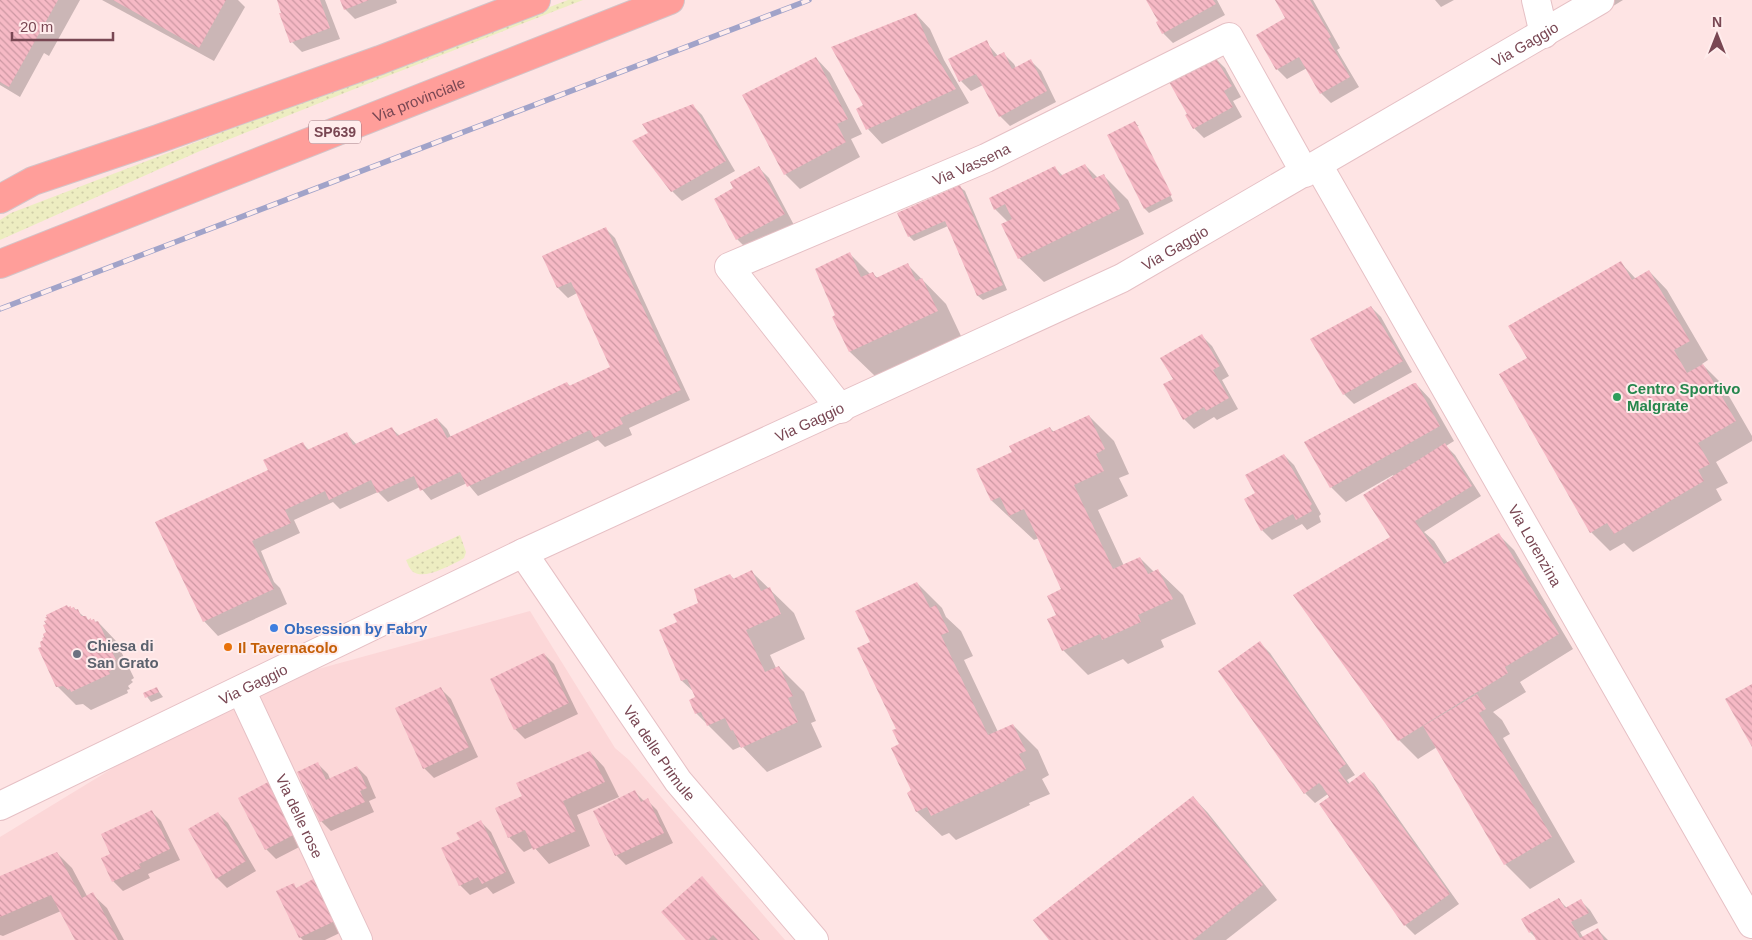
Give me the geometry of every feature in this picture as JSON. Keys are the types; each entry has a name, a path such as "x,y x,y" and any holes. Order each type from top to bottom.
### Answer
{"main road":[{"path":"0,199 33,181 158,139 371,63 536,0"},
{"name":"Via provinciale","path":"0,264 670,0"}],"street":[{"path":"1536,0 1544,34"},
{"name":"Via Gaggio","path":"0,806 523,554 1122,278 1600,0"},
{"name":"Via Vassena","path":"841,409 729,266 986,158 1229,37 1312,169"},
{"name":"Via Lorenzina","path":"1312,169 1752,924"},
{"name":"Via delle Primule","path":"523,554 678,781 814,940"},
{"name":"Via delle rose","path":"241,690 358,940"}],"shaded area":[{"path":"530,611 615,748 629,760 785,940 0,940 0,837 241,690"}],"green space":[{"path":"568,0 583,0 200,151 0,240 0,220 11,213"},
{"path":"460,535 466,552 464,558 429,574 417,574 410,569 406,560"}],"building":[{"path":"0,0 58,0 9,87 0,82"},
{"path":"113,0 226,0 199,48"},
{"path":"277,0 320,0 330,28 290,43 279,13 281,13"},
{"path":"340,0 369,0 344,10"},
{"path":"1146,0 1213,0 1216,4 1162,34 1156,22 1158,21"},
{"path":"1275,0 1310,0 1331,37 1328,39 1350,77 1320,94 1299,57 1276,70 1256,35 1285,18"},
{"path":"916,13 929,44 956,89 866,130 856,109 863,105 831,47"},
{"path":"987,40 994,57 1004,52 1012,69 1031,59 1047,91 999,117 976,74 959,82 948,59"},
{"path":"816,57 848,119 837,124 846,142 784,175 742,95"},
{"path":"1215,57 1232,86 1224,91 1233,107 1193,129 1169,82"},
{"path":"693,104 726,161 671,192 632,141 648,133 642,124"},
{"path":"1135,121 1172,195 1144,209 1107,135"},
{"path":"1085,164 1093,179 1104,174 1120,209 1018,259 1001,224 1012,219 1005,204 994,210 989,198 1055,166 1060,176"},
{"path":"759,166 785,214 736,240 714,199 733,188 730,182"},
{"path":"960,185 1003,285 977,296 945,221 908,237 897,213"},
{"path":"606,227 681,390 620,418 623,424 594,438 590,430 467,487 460,472 420,491 414,476 377,493 371,480 329,500 325,491 285,510 291,523 252,541 274,589 203,622 155,522 268,470 263,460 303,442 307,450 347,432 353,445 392,427 397,436 437,418 447,438 567,382 569,386 610,367 571,282 557,288 542,256"},
{"path":"850,252 861,277 873,272 876,278 908,263 916,281 922,278 938,311 849,352 832,317 835,315 815,269"},
{"name":"Centro Sportivo Malgrate","path":"1621,261 1632,280 1649,270 1690,341 1674,350 1687,373 1703,364 1736,421 1698,443 1710,464 1698,470 1704,481 1614,534 1607,523 1590,533 1499,374 1527,358 1508,326"},
{"path":"1371,306 1403,361 1343,395 1310,339"},
{"path":"1202,334 1220,366 1213,370 1229,398 1206,411 1204,407 1183,420 1163,384 1173,379 1160,358"},
{"path":"1416,383 1440,426 1330,488 1304,442"},
{"path":"1089,415 1105,449 1096,454 1104,471 1074,485 1113,569 1140,557 1148,574 1158,569 1173,599 1138,615 1141,622 1102,640 1100,634 1062,651 1047,619 1056,615 1047,596 1061,589 1024,509 1009,516 1000,497 991,501 976,469 1012,452 1009,446 1050,427 1052,432"},
{"path":"1445,443 1472,486 1415,521 1444,564 1499,533 1559,634 1505,667 1508,673 1398,741 1293,595 1390,537 1363,495"},
{"path":"1284,454 1312,504 1310,506 1312,511 1296,520 1293,514 1261,531 1244,499 1255,493 1245,475"},
{"path":"752,570 761,591 770,587 781,614 746,630 765,672 779,666 793,696 788,698 798,722 741,748 725,718 707,726 701,712 695,714 689,700 695,697 687,679 681,681 659,630 677,622 673,614 698,603 694,589 730,574 733,579"},
{"path":"917,582 930,608 936,605 949,632 941,635 988,735 1013,724 1026,751 1019,754 1026,769 931,816 927,807 916,812 907,793 911,790 891,748 899,744 892,730 896,729 857,648 870,642 855,611"},
{"name":"Chiesa di San Grato","path":"67,605 68,607 71,606 71,608 74,607 75,610 78,609 81,616 86,616 88,620 91,618 95,622 98,621 116,660 113,661 115,664 110,667 112,670 109,671 110,674 71,692 70,689 68,690 63,686 56,687 38,648 41,647 40,642 43,640 43,634 46,632 43,625 46,624 44,621 47,620 46,615"},
{"path":"1260,641 1346,764 1338,770 1348,784 1364,772 1450,894 1404,926 1319,804 1329,797 1322,786 1319,783 1304,794 1218,671"},
{"path":"544,653 569,703 514,730 490,679"},
{"path":"1752,684 1752,747 1725,699"},
{"path":"157,687 159,692 145,698 143,693"},
{"path":"441,687 469,747 423,769 395,708"},
{"path":"1477,694 1486,709 1479,713 1552,837 1504,865 1423,726"},
{"path":"590,751 605,782 563,801 576,831 533,850 525,830 508,838 495,808 522,796 516,783"},
{"path":"318,762 326,780 357,766 367,788 360,791 365,802 320,822 297,772"},
{"path":"270,781 297,833 265,850 238,798"},
{"path":"635,790 641,802 648,798 664,833 615,856 593,811"},
{"path":"1193,796 1263,885 1193,940 1049,940 1033,920"},
{"path":"152,810 170,849 139,864 141,868 112,882 101,858 110,854 101,834"},
{"path":"218,812 246,861 216,879 188,829"},
{"path":"481,820 506,872 482,884 478,877 459,886 441,848 460,839 456,833"},
{"path":"57,852 82,898 93,892 118,940 75,940 51,895 0,917 0,876"},
{"path":"702,876 759,940 718,940 713,935 708,940 686,940 661,912"},
{"path":"317,877 337,920 299,938 276,891 294,883 296,888"},
{"path":"1559,898 1565,908 1581,899 1589,913 1571,922 1580,938 1598,928 1604,940 1536,940 1532,931 1529,933 1521,919"}],"railway":[{"path":"0,309 809,0"}],"place":[{"name":"Centro Sportivo Malgrate","path":"1617,397"},
{"name":"Obsession by Fabry","path":"274,628"},
{"name":"Il Tavernacolo","path":"228,647"},
{"name":"Chiesa di San Grato","path":"77,654"}]}
